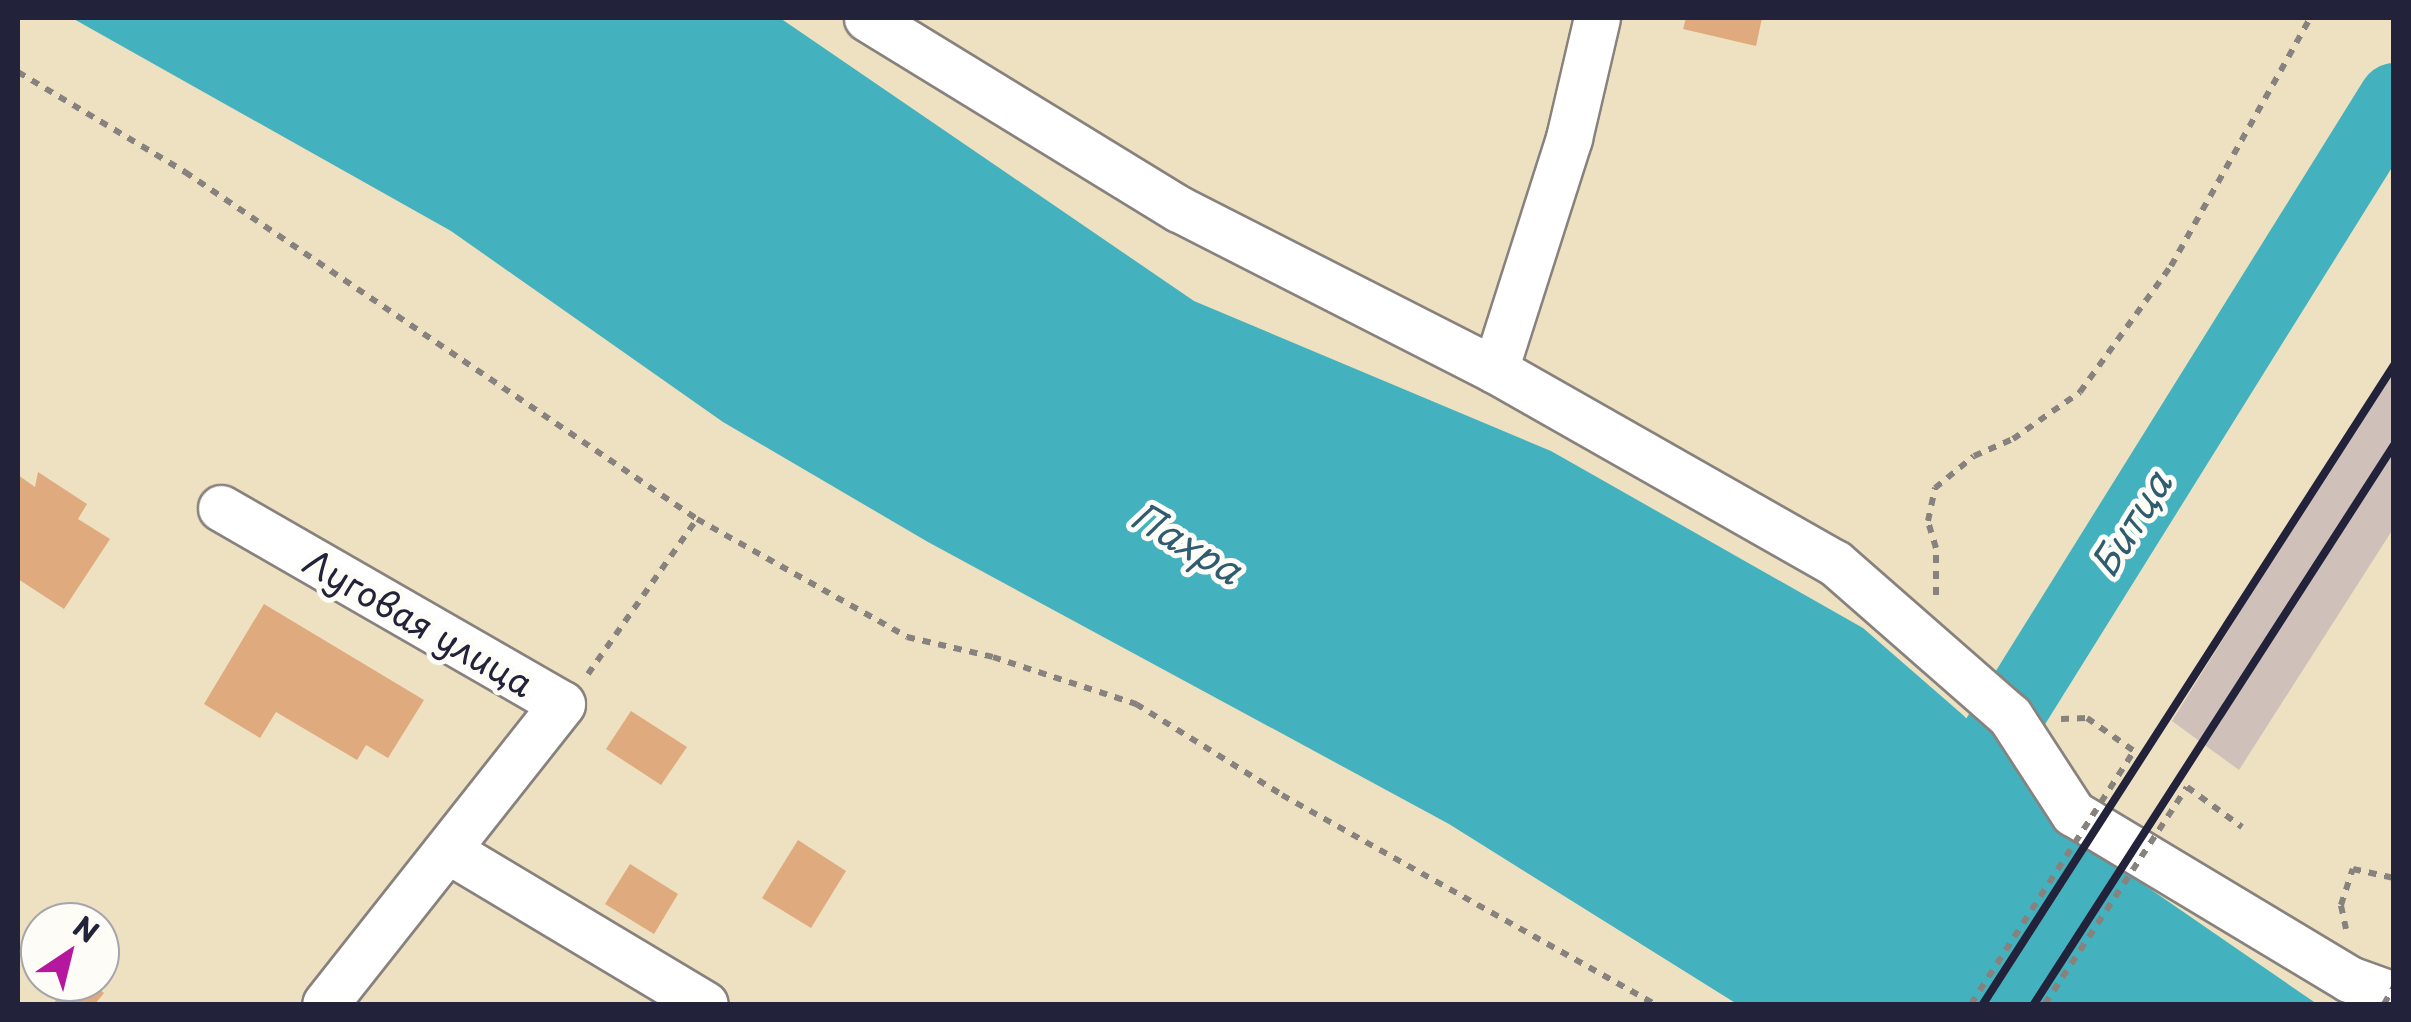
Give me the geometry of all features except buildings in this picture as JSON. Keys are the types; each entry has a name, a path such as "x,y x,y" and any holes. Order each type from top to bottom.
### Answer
{"street":[{"path":"1496,370 1569,138 1596,18"},
{"path":"892,25 1180,209 1496,370 1835,563 1936,645 2010,716 2073,813 2342,975 2394,995"},
{"name":"Луговая улица","path":"221,508 562,704 450,851 325,1004"},
{"path":"450,851 705,1004"}],"path":[{"path":"1936,645 1936,548 1928,521 1935,488 1974,456 2013,439 2080,392 2172,266 2310,18"},
{"path":"18,72 185,172 697,519 907,637 993,657 1136,704 1282,795 1654,1004"},
{"path":"562,704 697,519"},
{"path":"1972,1004 2134,751 2087,718"},
{"path":"2046,1004 2187,787 2242,827"},
{"path":"2342,975 2350,948 2342,905 2353,870 2394,878"},
{"path":"2384,1004 2394,987"}],"shaded area":[{"path":"2393,366 2393,529 2239,770 2172,721"}],"water":[{"name":"Пахра","path":"72,18 780,18 1194,301 1551,451 1863,628 1963,715 2095,851 2317,1004 1737,1004 1449,824 928,542 723,422 451,231"}],"waterway":[{"name":"Битца","path":"1958,830 1981,761 2394,98"}],"railway":[{"path":"1983,1004 2394,365"},
{"path":"2034,1004 2394,445"}]}
